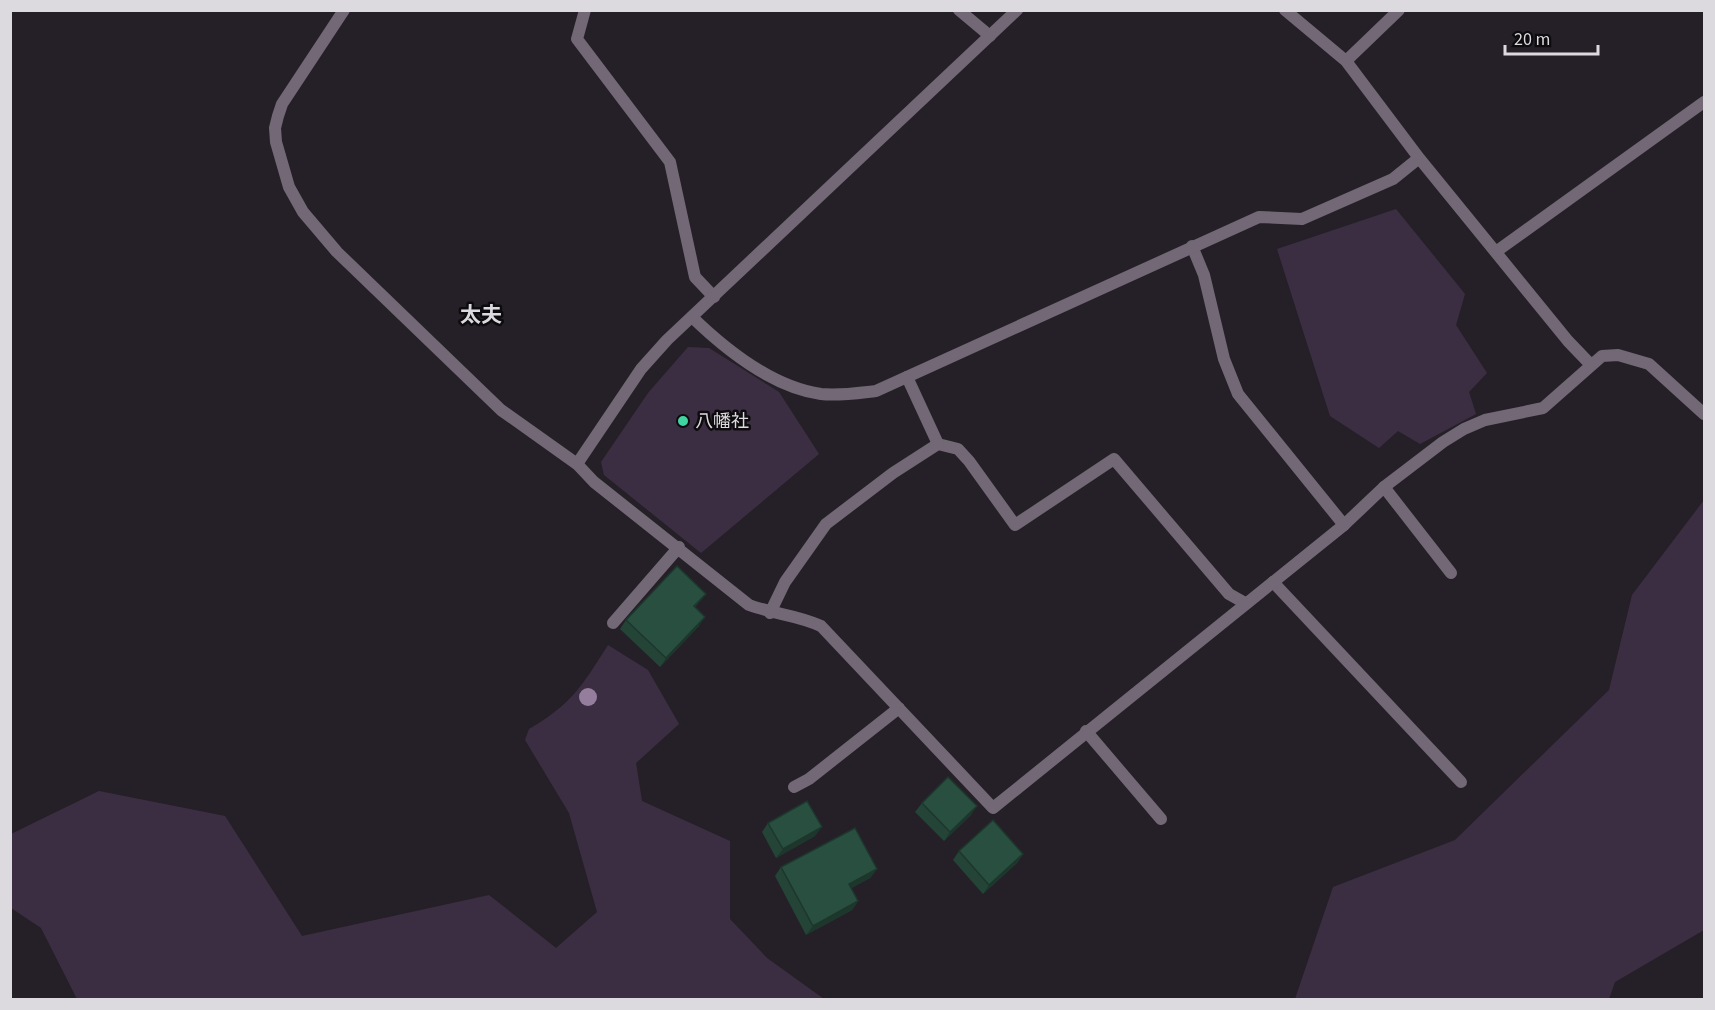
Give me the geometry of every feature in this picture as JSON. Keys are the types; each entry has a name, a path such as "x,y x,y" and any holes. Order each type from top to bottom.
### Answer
{"street":[{"path":"344,10 282,104 274,128 289,187 317,230 346,261 501,410 577,464 594,482 749,605 770,613 806,619 821,626 993,808 1344,525 1384,488 1464,429 1504,415 1543,408 1555,400 1602,356 1618,355 1649,364 1704,414"},
{"path":"585,10 577,39 670,162 695,277 714,297"},
{"path":"959,10 990,36"},
{"path":"577,464 641,369 692,317 1017,10"},
{"path":"1284,10 1346,61 1419,158 1568,341 1591,365"},
{"path":"1346,61 1399,10"},
{"path":"1497,251 1704,102"},
{"path":"692,317 717,342 760,370 808,392 839,394 876,391 1259,216 1302,219 1393,178 1419,158"},
{"path":"1192,246 1211,300 1224,359 1238,394 1344,525"},
{"path":"907,377 938,444"},
{"path":"770,613 784,582 826,524 892,473 938,444 958,449 1015,525 1114,459 1229,594 1245,603"},
{"path":"1384,488 1451,573"},
{"path":"613,623 679,548"},
{"path":"1273,582 1461,782"},
{"path":"794,787 809,779 899,708"},
{"path":"1086,731 1161,819"}],"shaded area":[{"path":"1396,209 1465,294 1456,325 1487,373 1469,392 1476,414 1420,444 1398,431 1379,448 1330,416 1277,249"},
{"path":"688,347 709,348 779,392 819,454 701,553 604,475 601,462 648,393"},
{"path":"1704,500 1704,930 1615,982 1609,999 1295,999 1333,887 1455,840 1609,690 1632,595"},
{"path":"608,645 648,670 679,724 636,763 642,801 730,841 730,919 767,958 824,999 77,999 41,928 11,908 11,834 99,791 225,816 302,936 489,895 556,948 597,912 569,813 525,740 529,729 556,711 575,693"}],"building":[{"path":"677,566 706,594 694,606 705,617 666,658 626,620"},
{"path":"948,777 977,806 950,832 922,803"},
{"path":"807,801 822,827 783,849 768,823"},
{"path":"993,820 1023,854 989,885 959,851"},
{"path":"855,828 877,869 849,884 858,901 813,926 781,867"}],"place":[{"name":"八幡社","path":"683,421"}],"district":[{"name":"太夫","path":"481,315"}]}
